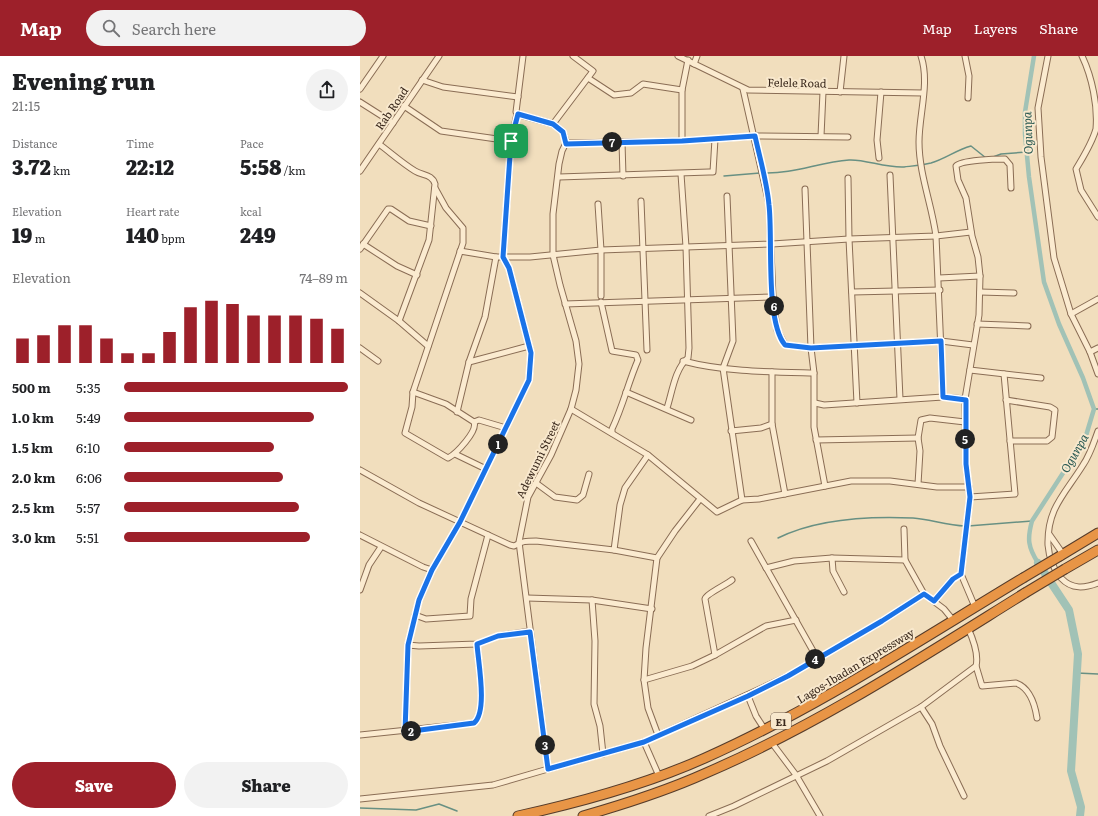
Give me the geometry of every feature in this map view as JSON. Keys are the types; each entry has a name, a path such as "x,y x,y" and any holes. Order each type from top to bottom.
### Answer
{"highway":[{"name":"Lagos-Ibadan Expressway","path":"518,816 582,801 659,776 704,758 765,730 830,696 953,620 1098,534"},
{"name":"E1","path":"583,816 622,805 691,779 772,742 844,703 1098,550"}],"street":[{"path":"360,89 362,80 383,56"},
{"name":"Rab Road","path":"360,171 439,56"},
{"path":"405,732 408,645 419,600 432,570 460,522 506,428 529,380 532,367 529,346 509,268 503,257 511,141 518,114 516,110 522,56"},
{"path":"553,124 593,72 573,56"},
{"name":"Felele Road","path":"678,56 743,89 757,91 923,93"},
{"path":"694,64 696,56"},
{"path":"840,92 844,56"},
{"path":"921,56 924,79 919,142 921,164 933,215 936,236 940,290 943,397"},
{"path":"965,56 969,76 968,98"},
{"path":"1048,56 1038,108 1041,157 1054,258 1071,314 1090,352 1098,374"},
{"path":"1082,56 1089,72 1097,102 1098,117 1093,138 1076,168 1081,190 1096,210 1098,218"},
{"path":"682,141 682,90 688,60"},
{"path":"588,78 614,95 631,93 643,84 682,90"},
{"path":"422,80 443,87 518,97"},
{"path":"743,89 755,136 769,204 772,244 773,297 777,330 785,345 811,348 941,341 973,345"},
{"path":"821,136 823,92"},
{"path":"879,158 877,140 881,92"},
{"path":"360,102 393,123"},
{"path":"404,106 441,131 511,141"},
{"path":"518,114 553,124 563,132 566,144 682,141 755,136 848,137"},
{"path":"558,178 712,172 714,167 714,139"},
{"path":"622,142 622,176"},
{"path":"379,144 415,171 430,176 434,179 435,188 430,240 399,321"},
{"name":"Adewumi Street","path":"548,769 519,542 524,509 528,497 551,455 571,409 576,390 579,352 553,255 553,214 562,151 566,144"},
{"path":"975,607 961,574 970,497 966,464 966,400 976,324 979,315 980,276 978,257 971,232 966,198 956,169 958,164 971,160 1005,159 1010,165 1012,188"},
{"path":"667,408 683,361 688,358 689,348 686,247 681,174"},
{"path":"890,175 892,237 899,344 900,399"},
{"path":"848,178 849,239 857,403"},
{"path":"435,188 446,208 463,228 463,243 413,392 412,407 405,433 448,458 455,454 474,430 474,422"},
{"path":"805,189 811,348 814,373 815,403 813,416 825,486"},
{"path":"727,196 731,246 733,341 723,368 742,500"},
{"path":"641,201 647,350"},
{"path":"598,204 601,250 601,299 612,351 632,353 638,360 612,433"},
{"path":"417,275 397,266 362,246 388,209 391,209 409,221 431,226"},
{"path":"460,251 503,257 553,255 601,250 731,246 849,239 936,236 971,232"},
{"path":"457,412 469,362 485,317 496,257"},
{"path":"939,278 980,276"},
{"path":"852,292 940,290"},
{"path":"980,292 1014,293"},
{"path":"360,293 399,321 428,346"},
{"path":"565,304 601,299 646,302 731,297 773,297"},
{"path":"1071,314 1098,299"},
{"path":"976,324 1028,326"},
{"path":"469,362 529,346"},
{"path":"360,348 378,361"},
{"path":"1090,352 1098,348"},
{"path":"683,361 703,366 723,368 772,372 814,373"},
{"path":"970,370 1041,378"},
{"path":"772,372 772,424 785,494"},
{"path":"970,497 1014,494 1004,374"},
{"path":"413,392 446,404 474,422 479,420 506,428"},
{"path":"626,392 667,408 691,420"},
{"path":"815,403 824,405 943,397 966,400"},
{"path":"1006,400 1050,407 1055,410 1052,437 1047,441 1010,441"},
{"path":"571,409 648,455 716,512 742,500 759,499 851,481 880,481 937,487 969,487"},
{"path":"918,484 920,451 918,438 922,420 924,418 965,422"},
{"path":"731,431 761,428 772,424"},
{"path":"1098,431 1095,442 1084,464 1052,512 1048,530 1048,553 1054,568 1062,579 1074,587 1082,588 1098,583"},
{"path":"816,440 918,438"},
{"path":"455,454 486,469"},
{"path":"614,550 625,488 648,455"},
{"path":"360,470 419,503 510,546 514,546 519,542 536,541 614,550 657,558"},
{"path":"536,483 555,497 577,500 583,495 589,474"},
{"path":"658,735 648,708 644,680 646,648 652,610 657,558 675,531 700,499"},
{"path":"904,529 905,560 924,594 944,609 953,620"},
{"path":"1048,530 1061,555"},
{"path":"360,535 432,570"},
{"path":"415,615 426,619 470,616 471,599 488,535"},
{"path":"751,541 780,596 796,620 817,658"},
{"path":"360,590 369,565 382,547"},
{"path":"766,568 794,561 832,558 905,560"},
{"path":"832,558 833,571 844,592"},
{"path":"934,601 953,579 961,574"},
{"path":"715,655 705,599 708,594 721,588 732,580"},
{"path":"360,799 493,785 644,742 748,696 788,676 882,621 924,594"},
{"path":"527,598 592,600 652,610"},
{"path":"592,600 595,641 594,704 600,726 603,754"},
{"path":"644,680 692,666 715,655 766,626 796,620"},
{"path":"968,628 974,640 977,661 976,666 982,686 1016,683 1020,684 1034,699 1036,718"},
{"path":"408,645 477,644 498,636 530,632"},
{"path":"360,735 405,732 470,724 477,721 482,705 477,644"},
{"path":"709,816 734,806 827,761 921,707 976,666"},
{"path":"748,696 756,716 765,730"},
{"path":"921,707 932,724 940,746 964,796"},
{"path":"644,742 659,776"},
{"path":"772,742 796,775 820,816"}],"waterway":[{"name":"Ogunpa","path":"1034,56 1025,112 1025,134 1029,177 1044,282 1059,324 1083,378 1094,409 1085,439 1032,521 1029,533 1029,543 1038,563"},
{"path":"764,173 785,172 849,160 897,167 928,164 971,146 986,158"},
{"path":"993,157 1001,154 1027,152"},
{"path":"724,176 760,173"},
{"path":"778,538 793,531 810,526 827,522 861,518 913,518 965,526"},
{"path":"968,526 1032,521"},
{"name":"Ogunpa","path":"1038,563 1069,610 1078,654 1071,771 1081,807 1080,816"},
{"path":"1077,673 1098,674"},
{"path":"360,808 416,810 439,804 457,811"}],"route":[{"path":"518,114 553,124 563,132 566,144 682,141 755,136 769,204 772,244 773,297 777,330 785,345 798,348 811,348 941,341 943,397 966,400 966,464 970,497 961,574 953,579 934,601 924,594 882,621 856,634 839,646 788,676 769,684 748,696 644,742 548,769 530,632 498,636 477,644 482,705 477,721 474,723 405,732 408,682 408,645 419,600 432,570 460,522 525,389 532,367 531,353 509,268 503,257 511,141 518,114"}]}
